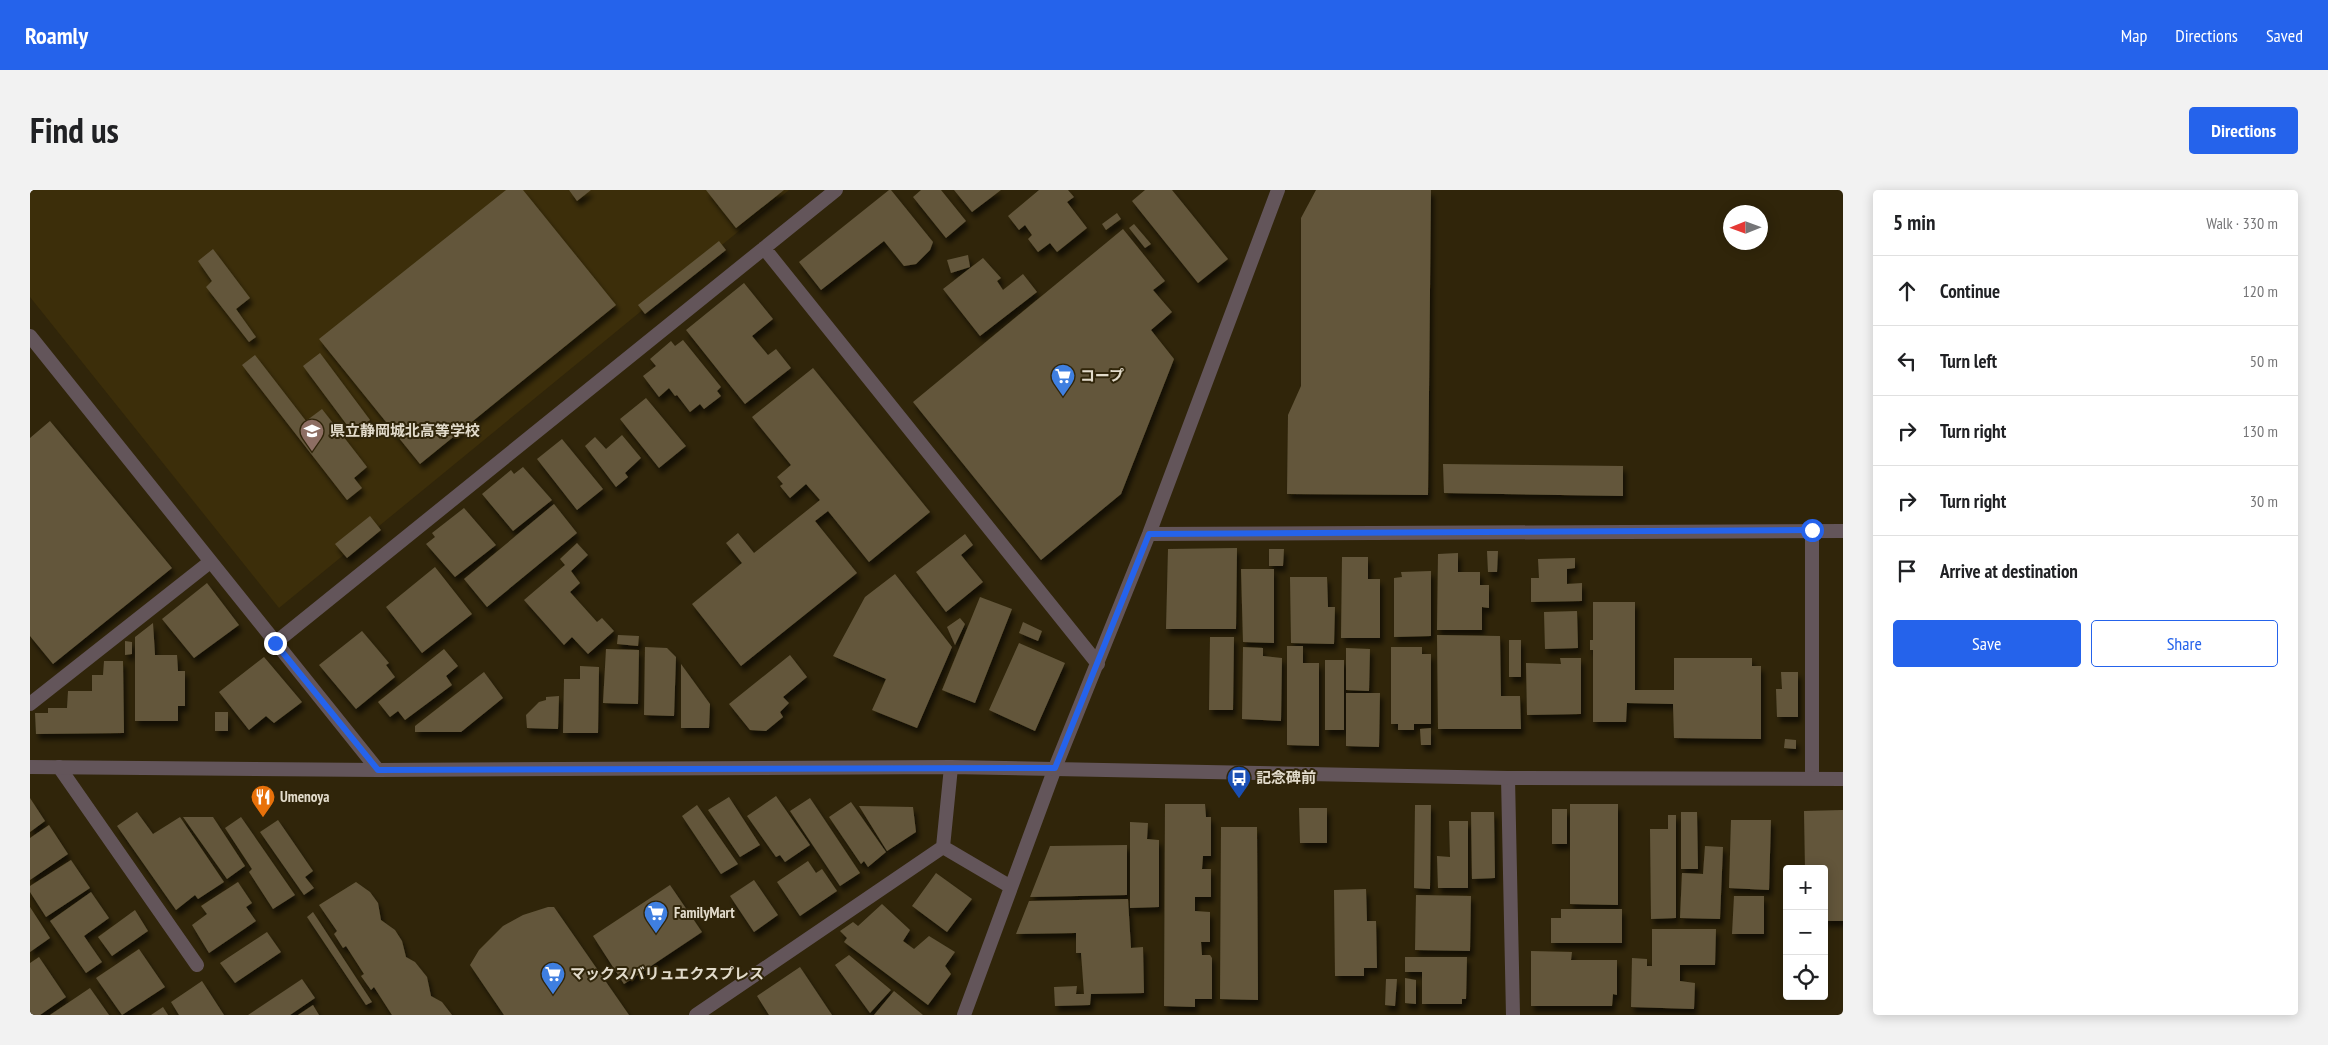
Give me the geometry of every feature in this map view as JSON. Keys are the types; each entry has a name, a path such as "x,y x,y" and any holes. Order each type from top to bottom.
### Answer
{"street":[{"path":"275,643 836,190"},
{"path":"964,1015 1055,768 1149,534 1278,190"},
{"path":"764,248 1098,664"},
{"path":"30,336 378,770"},
{"path":"1812,530 1812,778"},
{"path":"1149,534 1843,531"},
{"path":"30,704 210,562"},
{"path":"30,767 378,770 951,767 1508,778 1843,779"},
{"path":"59,767 196,965"},
{"path":"943,847 951,767"},
{"path":"1508,778 1513,1015"},
{"path":"943,847 1011,887"},
{"path":"696,1015 943,847"}],"shaded area":[{"name":"県立静岡城北高等学校","path":"30,190 789,190 279,608 30,297"}],"building":[{"path":"506,190 523,190 616,305 420,464 319,339"},
{"path":"569,190 591,190 577,201"},
{"path":"706,190 784,190 736,228"},
{"path":"891,190 933,242 930,250 916,264 904,266 884,241 821,290 799,262"},
{"path":"921,190 941,190 966,221 946,238 913,197"},
{"path":"954,190 1001,190 972,212"},
{"path":"1039,190 1068,190 1074,197 1067,202 1087,228 1057,252 1050,243 1038,252 1028,239 1032,235 1025,225 1019,230 1008,216"},
{"path":"1145,190 1172,190 1228,259 1198,283 1132,201"},
{"path":"1316,190 1431,190 1428,495 1287,494 1288,415 1301,386 1301,218"},
{"path":"1117,213 1121,219 1106,230 1102,224"},
{"path":"1134,224 1151,244 1145,248 1129,228"},
{"path":"1123,229 1165,281 1153,290 1172,312 1151,330 1174,359 1121,494 1041,560 913,402"},
{"path":"719,241 726,250 645,314 638,305"},
{"path":"213,249 250,298 236,309 256,337 249,342 206,287 212,281 198,261"},
{"path":"968,255 970,267 951,273 947,260"},
{"path":"983,258 1001,278 997,281 1003,290 1023,274 1037,292 980,336 943,289"},
{"path":"744,283 773,319 752,336 768,355 776,349 791,368 745,404 686,330"},
{"path":"683,340 721,387 717,391 721,396 704,409 700,404 690,412 669,388 659,397 643,376 656,366 650,359 671,341 675,346"},
{"path":"320,353 370,420 353,433 303,366"},
{"path":"255,355 306,421 322,409 367,467 354,478 362,488 347,500 242,365"},
{"path":"813,368 930,512 869,562 828,511 815,521 857,573 741,666 692,604 742,563 726,543 738,533 754,553 820,500 806,484 790,498 780,486 783,484 777,477 791,465 752,417"},
{"path":"646,398 686,446 659,468 620,419"},
{"path":"50,421 172,568 53,664 30,636 30,438"},
{"path":"622,435 641,458 625,473 628,477 616,487 585,446 595,437 606,449"},
{"path":"562,439 603,489 577,510 537,459"},
{"path":"1443,464 1623,466 1623,496 1444,493"},
{"path":"523,467 552,500 513,531 482,494 511,470 514,474"},
{"path":"554,504 577,533 487,607 464,579"},
{"path":"464,508 496,545 455,577 426,544 435,537 432,533"},
{"path":"370,516 381,530 347,558 335,544"},
{"path":"965,534 973,545 961,555 983,582 946,612 916,572"},
{"path":"577,543 588,555 571,571 580,583 570,592 597,622 602,618 614,631 588,654 572,637 564,645 524,600 565,565 560,559"},
{"path":"1237,548 1236,629 1166,629 1168,549"},
{"path":"1269,549 1284,549 1283,566 1269,566"},
{"path":"1487,551 1498,551 1497,572 1488,572"},
{"path":"1458,553 1458,572 1480,572 1480,585 1489,585 1489,608 1482,607 1482,630 1437,630 1438,554"},
{"path":"1342,557 1368,557 1368,579 1380,579 1380,638 1341,638"},
{"path":"1575,558 1575,568 1567,569 1567,584 1582,583 1582,601 1531,602 1531,578 1539,578 1538,559"},
{"path":"435,567 472,614 422,653 386,607"},
{"path":"1241,569 1274,569 1274,643 1243,642"},
{"path":"1431,571 1431,636 1394,637 1394,578 1402,577 1401,572"},
{"path":"895,574 952,647 917,728 872,710 886,679 833,656 865,597"},
{"path":"1290,577 1327,577 1328,607 1335,607 1334,644 1291,643"},
{"path":"207,583 239,625 194,658 162,619"},
{"path":"980,597 1012,609 975,703 942,690"},
{"path":"1593,602 1635,602 1635,690 1674,690 1674,658 1752,658 1752,666 1761,666 1761,739 1674,738 1673,704 1627,703 1626,722 1593,722 1593,650 1590,650 1590,640 1593,640"},
{"path":"1577,611 1578,648 1545,649 1544,612"},
{"path":"960,618 965,624 955,645 947,627"},
{"path":"1023,622 1042,631 1038,641 1019,633"},
{"path":"153,623 155,655 177,655 178,671 185,671 185,706 178,706 178,721 135,721 135,637"},
{"path":"362,631 389,663 386,665 395,677 356,709 319,665"},
{"path":"618,635 639,636 638,646 617,644"},
{"path":"1437,635 1500,636 1501,696 1520,696 1521,729 1438,729"},
{"path":"1210,637 1234,637 1233,710 1209,710"},
{"path":"1509,640 1521,640 1521,677 1509,677"},
{"path":"125,641 132,642 132,654 125,655"},
{"path":"1019,643 1065,663 1035,731 989,710"},
{"path":"1287,646 1303,646 1303,663 1319,663 1319,746 1287,745"},
{"path":"645,647 667,648 676,657 674,716 644,715"},
{"path":"1243,647 1263,648 1263,656 1282,658 1281,721 1242,719"},
{"path":"1391,647 1422,647 1422,654 1431,654 1431,724 1414,724 1414,730 1398,730 1398,724 1391,724"},
{"path":"1346,648 1370,649 1369,691 1346,690"},
{"path":"444,649 458,666 446,676 452,685 405,720 398,711 390,717 378,702"},
{"path":"606,649 639,650 638,704 603,703"},
{"path":"790,655 807,677 783,697 789,703 780,712 783,717 766,731 750,730 729,704"},
{"path":"264,657 302,702 274,723 266,716 249,730 219,692"},
{"path":"1560,658 1581,658 1581,714 1527,715 1526,663 1561,664"},
{"path":"1325,660 1344,660 1344,730 1325,730"},
{"path":"104,661 123,661 124,733 36,734 35,713 48,713 48,708 67,708 68,691 92,691 92,675 103,675"},
{"path":"681,664 710,704 709,728 681,728"},
{"path":"580,666 599,667 598,733 563,733 564,679 580,679"},
{"path":"484,672 503,698 461,732 415,732 415,726"},
{"path":"1781,672 1798,672 1798,717 1777,717 1776,689 1782,689"},
{"path":"1346,693 1380,693 1379,747 1346,746"},
{"path":"559,696 558,729 527,728 526,715 539,702 546,700 546,697"},
{"path":"215,712 228,712 228,731 215,731"},
{"path":"1431,728 1431,745 1421,745 1420,729"},
{"path":"1785,739 1796,740 1796,749 1784,748"},
{"path":"776,796 810,845 785,862 780,855 776,857 747,816"},
{"path":"729,797 760,845 740,857 708,810"},
{"path":"30,798 45,821 30,832"},
{"path":"810,798 860,873 840,886 790,811"},
{"path":"851,802 886,852 868,867 864,861 861,864 829,817"},
{"path":"1165,804 1205,804 1206,817 1211,817 1211,856 1203,856 1202,869 1211,869 1211,897 1195,897 1195,911 1210,912 1210,942 1201,942 1202,955 1210,955 1212,958 1212,999 1195,999 1195,1007 1164,1006"},
{"path":"1570,804 1618,804 1618,905 1570,904"},
{"path":"697,805 738,864 721,874 682,816"},
{"path":"1415,805 1431,805 1430,889 1414,888"},
{"path":"859,806 913,807 916,832 887,851"},
{"path":"1299,808 1327,808 1327,843 1300,843"},
{"path":"1552,809 1567,809 1567,844 1552,844"},
{"path":"1843,810 1843,921 1828,921 1828,865 1805,865 1804,811"},
{"path":"137,812 153,834 180,817 224,882 198,899 195,895 176,910 117,826"},
{"path":"1471,812 1494,812 1495,878 1472,879"},
{"path":"1681,812 1697,812 1698,869 1681,869"},
{"path":"1668,815 1676,815 1676,918 1651,919 1650,829 1668,829"},
{"path":"183,817 213,817 245,866 227,879"},
{"path":"241,817 295,895 273,909 249,872 252,869 225,828"},
{"path":"278,820 313,871 305,877 314,888 304,895 260,832"},
{"path":"1731,820 1771,820 1769,890 1729,888"},
{"path":"1449,821 1468,821 1468,888 1438,888 1437,856 1450,857"},
{"path":"1130,822 1148,823 1147,839 1159,840 1159,907 1130,908"},
{"path":"49,825 68,854 30,880 30,838"},
{"path":"1221,827 1257,827 1258,1000 1220,999"},
{"path":"1127,845 1127,895 1030,897 1050,846"},
{"path":"1705,846 1723,847 1720,919 1680,918 1682,873 1703,874"},
{"path":"71,860 90,888 46,917 30,892 30,886"},
{"path":"808,861 816,873 822,869 837,891 800,916 777,882"},
{"path":"936,873 972,899 947,932 912,906"},
{"path":"754,880 778,915 754,932 730,896"},
{"path":"238,882 252,903 246,907 256,921 209,953 192,925 207,914 201,906"},
{"path":"356,882 370,892 378,903 381,920 395,930 402,941 406,957 415,962 427,977 431,996 442,1002 452,1015 392,1015 374,987 371,990 361,976 364,974 346,946 343,948 334,934 337,931 319,905"},
{"path":"670,885 702,932 624,984 593,936"},
{"path":"1366,889 1367,921 1376,921 1377,968 1364,968 1364,976 1335,976 1334,890"},
{"path":"91,892 109,918 84,936 102,962 86,973 50,921"},
{"path":"1416,895 1471,896 1470,951 1415,950"},
{"path":"1734,896 1764,896 1764,934 1732,934"},
{"path":"1128,899 1131,948 1143,947 1144,993 1091,994 1090,1005 1055,1006 1054,987 1077,986 1076,994 1084,994 1081,953 1076,953 1076,933 1016,934 1029,901"},
{"path":"882,904 910,930 903,941 914,949 929,936 955,952 945,966 951,974 928,1005 844,942 847,938 840,931 853,922 858,926"},
{"path":"30,907 50,938 30,952"},
{"path":"554,907 629,1015 504,1015 470,965 479,950 503,926 523,915"},
{"path":"1561,909 1622,909 1622,943 1551,943 1551,918 1561,918"},
{"path":"135,910 148,931 112,956 98,937"},
{"path":"313,912 372,1002 366,1005 307,917"},
{"path":"1652,929 1716,929 1715,965 1680,965 1680,981 1695,983 1694,1009 1631,1007 1632,958 1647,959 1647,966 1652,966"},
{"path":"267,932 281,952 235,983 220,963"},
{"path":"139,949 165,987 122,1015 96,978"},
{"path":"1531,951 1572,952 1571,960 1617,960 1617,995 1613,994 1612,1006 1531,1006"},
{"path":"849,955 891,990 870,1013 835,965"},
{"path":"39,957 66,997 40,1015 30,1015 30,963"},
{"path":"1405,957 1467,957 1466,999 1462,999 1462,1004 1422,1004 1422,972 1405,972"},
{"path":"800,967 832,1015 769,1015 757,996"},
{"path":"1405,978 1416,980 1416,1004 1405,1003"},
{"path":"302,979 315,998 290,1015 248,1015"},
{"path":"1386,979 1397,979 1395,1006 1385,1005"},
{"path":"202,981 224,1015 179,1015 171,1002"},
{"path":"90,988 109,1015 50,1015"},
{"path":"894,991 923,1015 874,1015"},
{"path":"313,1005 319,1015 298,1015"},
{"path":"163,1007 168,1015 151,1015"}],"place":[{"name":"コープ","path":"1063,397"},
{"name":"県立静岡城北高等学校","path":"312,452"},
{"name":"記念碑前","path":"1239,799"},
{"name":"Umenoya","path":"263,818"},
{"name":"FamilyMart","path":"656,934"},
{"name":"マックスバリュエクスプレス","path":"553,995"}],"route":[{"path":"275,643 378,770 1055,768 1149,534 1812,530"}]}
